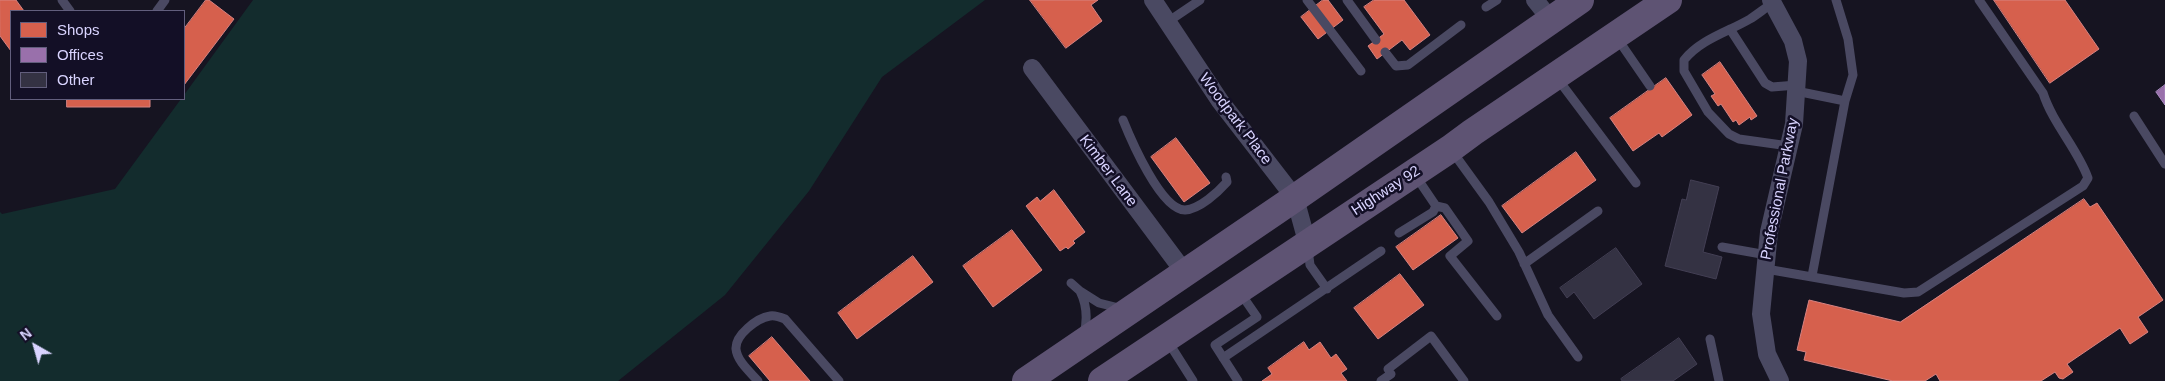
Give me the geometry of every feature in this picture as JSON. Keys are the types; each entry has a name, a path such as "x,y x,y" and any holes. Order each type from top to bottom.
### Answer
{"main road":[{"path":"1026,381 1295,198 1543,10 1580,0"},
{"name":"Highway 92","path":"1102,381 1307,242 1450,149 1668,0"}],"street":[{"name":"Woodpark Place","path":"1153,0 1166,23 1220,101 1295,198 1307,242"},
{"name":"Professional Parkway","path":"1772,2 1784,23 1798,61 1794,124 1769,232 1761,314 1767,354 1780,381"},
{"name":"Kimber Lane","path":"1032,68 1186,273"}],"lane":[{"path":"158,10 166,0"},
{"path":"1166,23 1200,0"},
{"path":"1308,0 1361,71"},
{"path":"1347,0 1376,40"},
{"path":"1486,7 1497,0"},
{"path":"1812,276 1845,101 1853,75 1848,39 1836,0"},
{"path":"1722,246 1812,276 1904,293 1918,292 2083,186 2088,178 2084,166 2048,110 2043,93 1979,0"},
{"path":"1772,2 1750,19 1690,52 1684,60 1684,72 1708,112 1729,134 1739,140 1789,146"},
{"path":"1385,52 1396,66 1408,66 1461,25"},
{"path":"1730,29 1765,83 1772,87 1796,88 1845,101"},
{"path":"1615,36 1650,86"},
{"path":"1556,76 1636,182"},
{"path":"2134,116 2165,164"},
{"path":"1123,120 1142,164 1167,200 1184,210 1196,207 1222,188 1227,182 1226,177"},
{"path":"1450,149 1489,202 1524,264 1548,315 1578,356"},
{"path":"1413,173 1436,206 1445,208 1468,241 1450,256 1497,316"},
{"path":"1400,234 1433,212 1436,206"},
{"path":"1524,264 1598,211"},
{"path":"1307,242 1310,265 1326,289"},
{"path":"1223,358 1381,251"},
{"path":"1071,282 1080,291 1099,303 1124,310 1133,308"},
{"path":"1238,289 1257,317 1215,345 1238,381"},
{"path":"1080,291 1087,312 1087,324 1081,344"},
{"path":"758,381 740,360 736,349 739,336 763,317 772,315 785,318 839,381"},
{"path":"1381,381 1431,336 1464,381"},
{"path":"1165,338 1193,381"},
{"path":"1710,338 1716,380"}],"green space":[{"path":"253,0 985,0 882,77 809,191 725,295 618,381 0,381 0,212 2,214 115,189 180,100 185,100 185,94"}],"building: Shops":[{"path":"0,0 16,0 23,10 10,10 10,50 0,36"},
{"path":"206,0 209,0 234,19 185,84 185,28"},
{"path":"1030,0 1098,0 1091,5 1102,21 1066,48"},
{"path":"1323,0 1328,0 1343,20 1318,39 1301,17"},
{"path":"1374,0 1404,0 1430,35 1410,50 1402,40 1377,59 1368,46 1384,34 1364,7"},
{"path":"1994,0 2065,0 2099,49 2050,83"},
{"path":"1720,62 1757,116 1751,120 1750,117 1739,125 1736,120 1733,122 1721,104 1718,106 1711,96 1715,94 1702,75"},
{"path":"1666,78 1692,115 1662,137 1659,133 1633,151 1610,118"},
{"path":"67,100 150,100 150,107 67,107"},
{"path":"1176,138 1210,183 1184,202 1151,157"},
{"path":"1576,152 1596,180 1522,233 1502,206"},
{"path":"1054,190 1085,232 1073,241 1075,243 1068,249 1066,247 1060,251 1026,206 1037,197 1040,201"},
{"path":"2084,199 2090,207 2097,203 2163,300 2138,317 2148,332 2130,344 2120,328 2067,364 2073,372 2063,379 2059,378 2055,372 2041,381 1940,381 1936,374 1925,381 1893,381 1804,360 1806,352 1797,350 1809,300 1900,322"},
{"path":"1441,215 1458,238 1413,270 1396,247"},
{"path":"1012,230 1042,270 993,307 963,266"},
{"path":"913,256 933,282 857,339 838,313"},
{"path":"1400,274 1424,305 1378,339 1354,308"},
{"path":"772,337 810,381 770,381 749,356"},
{"path":"1304,342 1309,350 1320,342 1331,358 1336,354 1347,369 1341,373 1347,381 1262,381 1272,374 1268,368"}],"building: Offices":[{"path":"2165,85 2165,105 2156,92"}],"building: Other":[{"path":"1691,180 1719,187 1703,252 1722,257 1716,279 1665,266 1682,199 1686,200"},
{"path":"1616,248 1642,284 1594,319 1574,292 1567,298 1560,288"},
{"path":"1679,338 1697,364 1673,381 1622,381 1621,379"}]}
